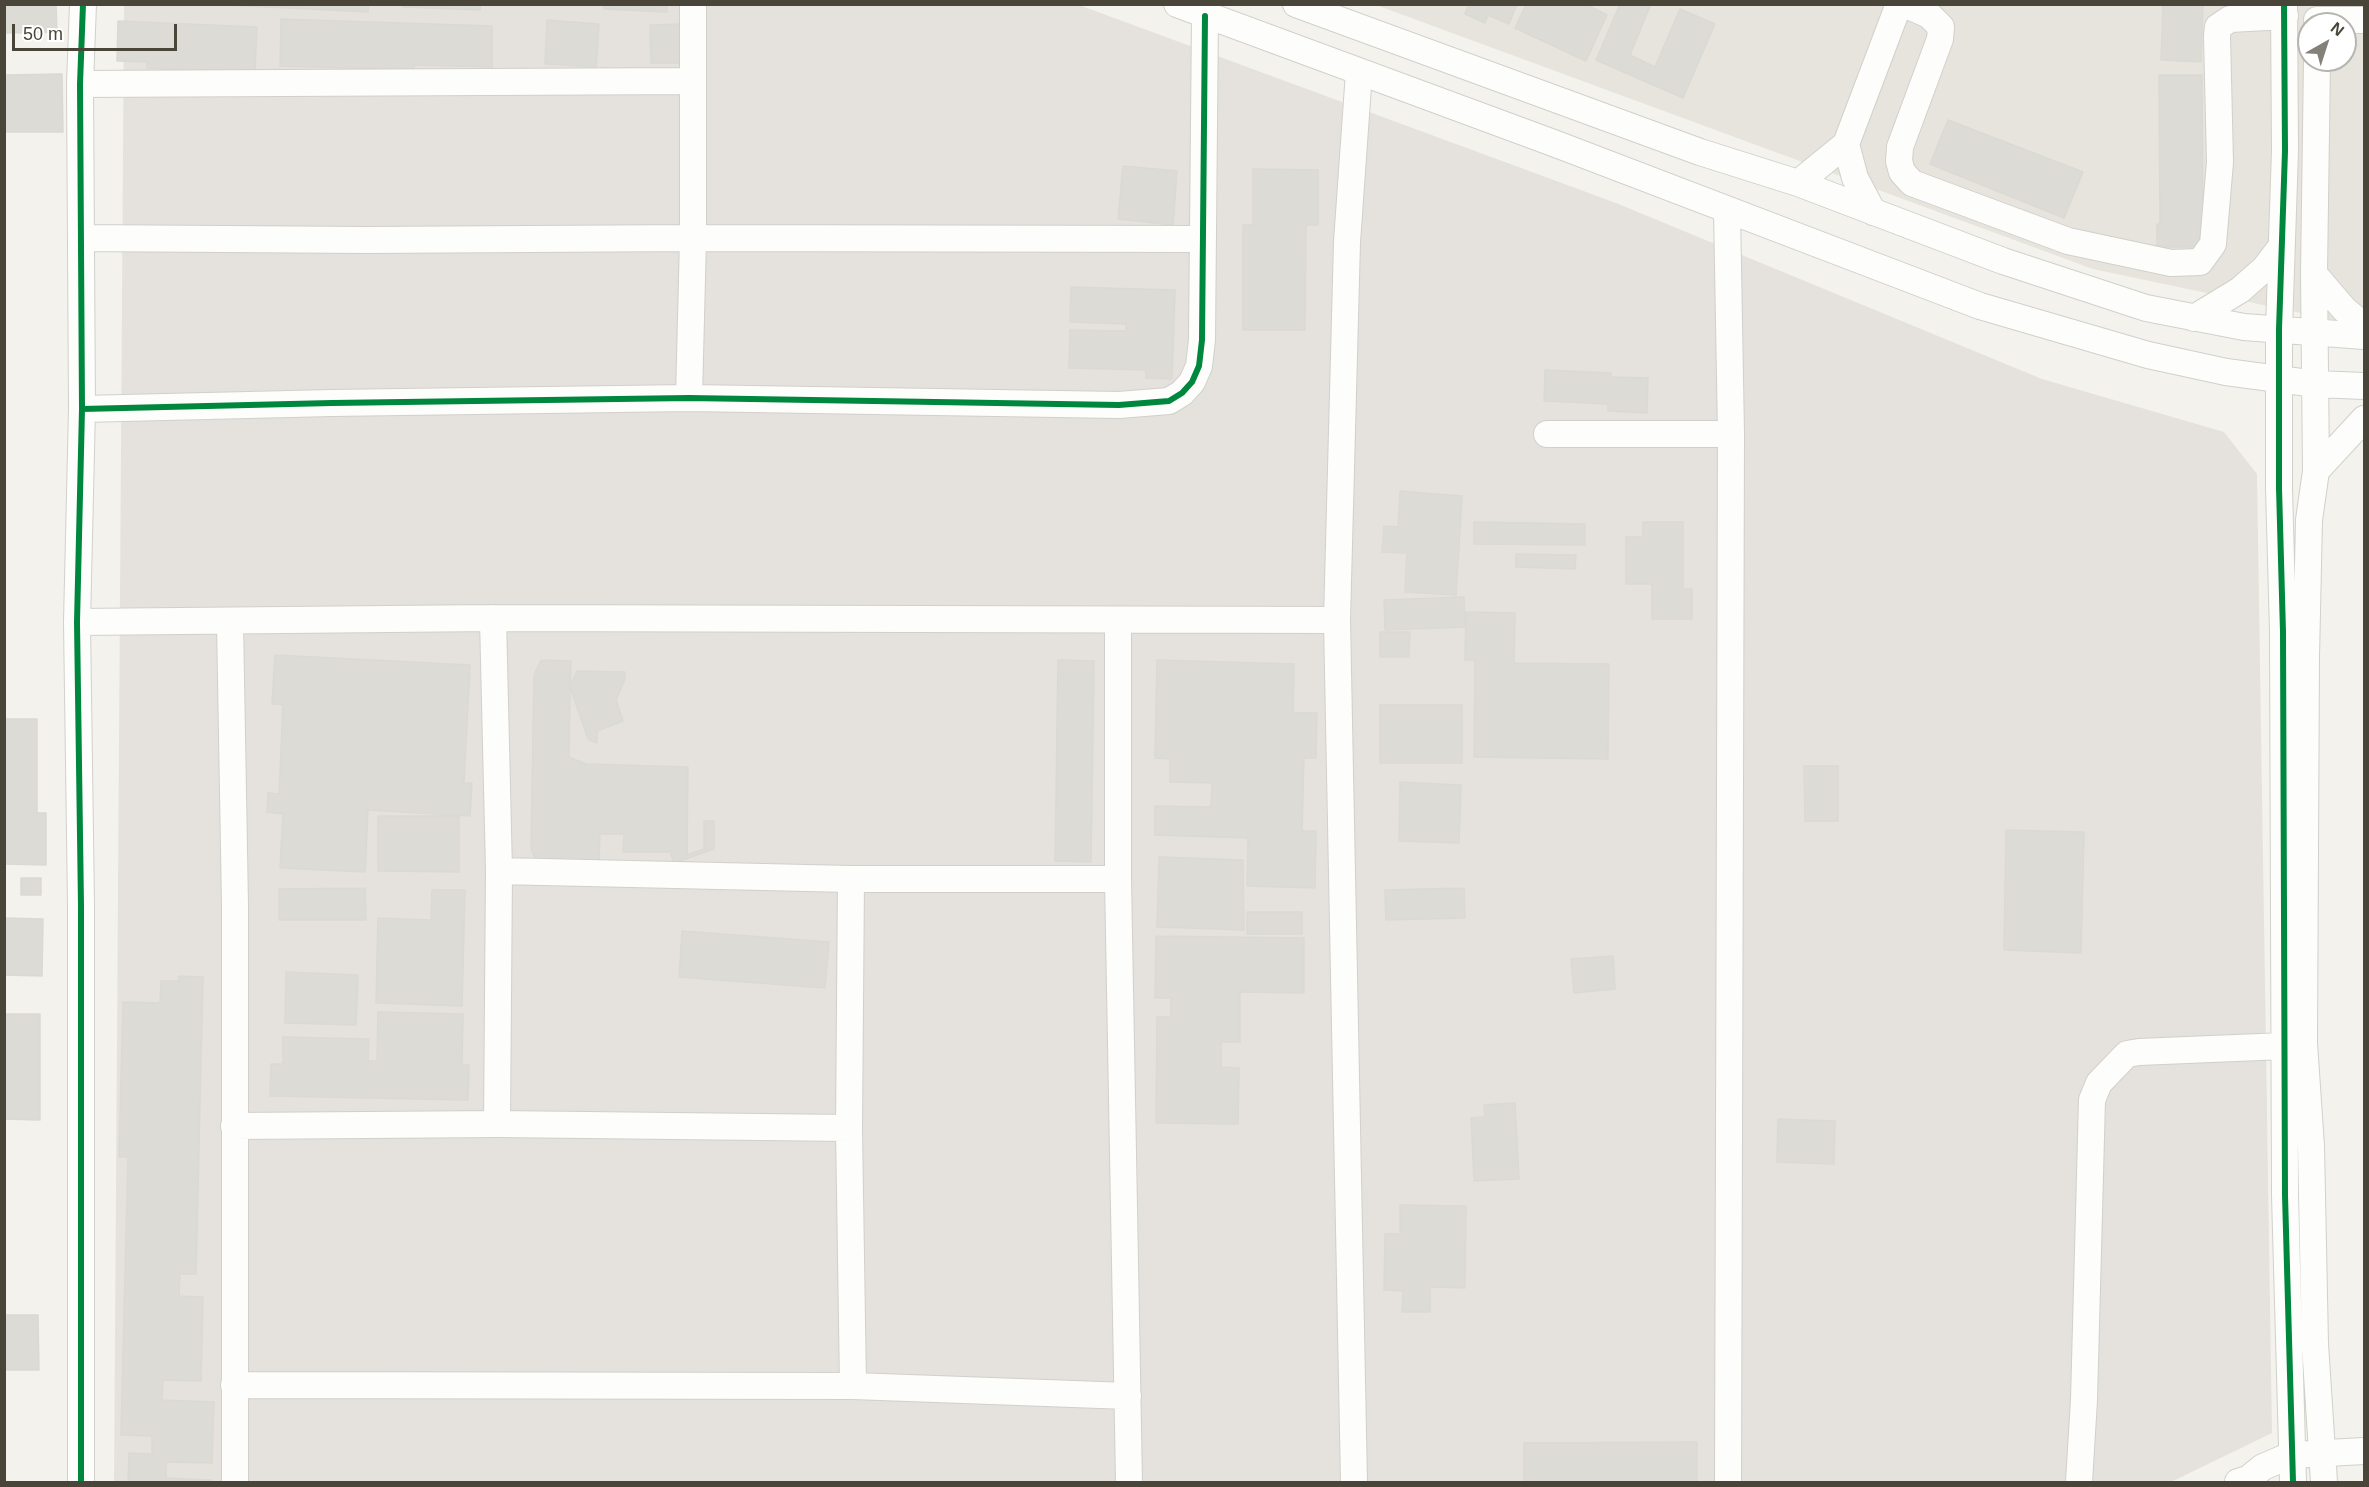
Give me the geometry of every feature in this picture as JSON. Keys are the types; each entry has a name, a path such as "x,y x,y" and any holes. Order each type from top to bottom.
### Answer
{"street":[{"path":"81,1482 81,930 77,622 82,409 80,84 83,4"},
{"path":"689,398 693,238 693,4"},
{"path":"1177,4 1980,306 2148,355 2226,372 2316,384 2364,386"},
{"path":"1296,4 1700,152 1798,183 2084,289 2146,308 2244,327 2364,336"},
{"path":"1798,183 1846,144 1899,4"},
{"path":"1904,4 1929,15 1941,27 1940,39 1900,147 1899,161 1902,172 1912,183 2068,241 2171,263 2200,262 2213,244 2220,162 2218,27 2230,18 2285,10 2285,151 2279,378 2283,632 2294,831 2294,1045 2285,1206 2293,1482"},
{"path":"82,409 689,398 1119,405 1169,401 1182,393 1192,382 1199,366 1202,340 1204,16"},
{"path":"1354,1482 1337,620 1347,242 1359,72"},
{"path":"2294,831 2306,657 2309,520 2316,471 2314,274 2317,72"},
{"path":"80,84 692,81"},
{"path":"1846,144 1855,178 1873,212"},
{"path":"1727,210 1731,434 1728,1482"},
{"path":"81,238 1202,239"},
{"path":"2194,318 2240,290 2265,268 2281,247"},
{"path":"2314,274 2344,309 2364,326"},
{"path":"2316,471 2364,419"},
{"path":"1547,434 1731,434"},
{"path":"77,622 493,618 1337,620"},
{"path":"493,618 499,871 497,1124"},
{"path":"1118,620 1118,879 1129,1482"},
{"path":"230,622 235,905 235,1482"},
{"path":"499,871 851,879 1118,879"},
{"path":"851,879 849,1128 854,1386"},
{"path":"2294,1045 2311,1146 2315,1344 2324,1482"},
{"path":"2079,1482 2084,1400 2091,1100 2099,1083 2127,1054 2294,1045"},
{"path":"234,1126 497,1124 849,1128"},
{"path":"234,1385 854,1386 1128,1396"},
{"path":"2248,1481 2263,1467 2291,1455 2364,1451"}],"shaded area":[{"path":"124,5 1079,5 1616,203 2042,379 2224,432 2257,474 2272,1433 2171,1482 114,1482"},
{"path":"1376,5 2364,5 2364,324 2353,324 2093,269"}],"building":[{"path":"4,4 56,4 57,32 4,33"},
{"path":"206,4 369,4 368,12"},
{"path":"403,4 481,4 480,10 403,7"},
{"path":"604,4 667,4 667,12 604,9"},
{"path":"1469,4 1517,4 1509,24 1488,15 1485,23 1465,14"},
{"path":"1526,4 1585,4 1607,15 1586,61 1515,28"},
{"path":"1620,4 1651,4 1630,55 1655,67 1680,9 1715,24 1683,98 1596,60"},
{"path":"2163,4 2203,4 2201,62 2161,60"},
{"path":"281,19 492,26 492,67 414,65 414,78 385,77 386,69 280,66"},
{"path":"547,20 599,24 596,67 545,64"},
{"path":"118,21 257,27 255,73 147,68 147,62 117,61"},
{"path":"679,24 680,63 651,63 650,25"},
{"path":"62,74 63,132 4,132 4,75"},
{"path":"2159,75 2202,75 2203,247 2157,247 2157,224 2160,224"},
{"path":"1948,120 2083,172 2064,218 1930,164"},
{"path":"1123,166 1177,171 1173,225 1118,219"},
{"path":"1253,169 1318,170 1318,225 1306,225 1305,330 1243,330 1243,225 1253,225"},
{"path":"1071,287 1175,290 1172,379 1146,378 1146,370 1069,368 1070,330 1126,331 1126,324 1070,322"},
{"path":"1545,370 1611,373 1611,377 1648,378 1647,413 1608,411 1608,404 1544,401"},
{"path":"1400,491 1462,496 1456,595 1405,592 1407,553 1382,552 1384,526 1398,527"},
{"path":"1474,522 1585,524 1585,545 1474,544"},
{"path":"1643,522 1683,522 1683,589 1692,589 1692,619 1652,619 1652,584 1626,584 1626,537 1643,537"},
{"path":"1516,554 1576,555 1575,569 1516,567"},
{"path":"1464,597 1465,627 1385,630 1384,600"},
{"path":"1466,612 1515,613 1514,663 1609,664 1608,759 1474,757 1475,660 1465,660"},
{"path":"1380,632 1410,632 1409,657 1380,657"},
{"path":"275,655 470,665 464,783 472,783 470,816 368,810 365,872 280,868 283,814 267,812 268,793 279,794 283,705 272,704"},
{"path":"541,660 571,661 570,686 577,671 625,672 625,679 616,700 623,721 597,731 597,743 588,739 570,687 569,757 586,764 688,767 687,855 704,849 704,821 714,821 714,849 674,863 670,852 623,852 624,834 600,834 599,863 536,861 531,848 534,675"},
{"path":"1058,660 1094,661 1091,862 1055,861"},
{"path":"1157,660 1294,664 1293,713 1317,713 1316,758 1304,758 1302,831 1316,831 1315,888 1247,886 1248,838 1155,835 1155,806 1211,807 1212,783 1170,782 1170,759 1155,758"},
{"path":"1380,705 1462,705 1462,763 1380,763"},
{"path":"4,719 37,719 37,813 46,813 46,865 4,864"},
{"path":"1804,766 1838,766 1838,821 1805,821"},
{"path":"1400,782 1461,785 1459,843 1399,841"},
{"path":"378,816 459,816 459,872 378,871"},
{"path":"2006,830 2084,832 2081,953 2004,950"},
{"path":"1159,857 1243,860 1244,930 1157,927"},
{"path":"21,878 41,878 41,895 21,895"},
{"path":"365,888 366,920 279,920 279,889"},
{"path":"1464,888 1465,918 1386,920 1385,890"},
{"path":"432,890 465,890 462,1006 376,1003 378,918 431,920"},
{"path":"1247,912 1302,912 1302,934 1247,934"},
{"path":"4,918 43,919 42,976 4,975"},
{"path":"682,931 829,942 825,988 679,977"},
{"path":"1156,936 1304,938 1304,993 1240,992 1240,1042 1221,1042 1221,1067 1239,1068 1238,1124 1156,1123 1157,1017 1171,1017 1171,998 1155,998"},
{"path":"1613,956 1615,989 1574,993 1571,959"},
{"path":"286,972 358,975 356,1025 285,1023"},
{"path":"179,976 203,977 196,1274 180,1274 179,1296 203,1297 201,1381 163,1380 162,1400 214,1402 212,1463 166,1462 166,1478 212,1480 212,1482 128,1482 129,1453 152,1454 152,1436 121,1435 128,1157 119,1157 123,1002 160,1003 161,981 179,981"},
{"path":"378,1012 463,1014 462,1064 469,1065 468,1100 270,1096 271,1064 283,1064 283,1037 369,1039 368,1061 377,1061"},
{"path":"4,1014 40,1014 40,1120 4,1119"},
{"path":"1515,1103 1519,1179 1474,1181 1471,1118 1485,1117 1484,1105"},
{"path":"1778,1119 1835,1121 1834,1164 1777,1162"},
{"path":"1400,1205 1466,1206 1465,1288 1430,1287 1430,1312 1402,1312 1403,1291 1384,1290 1385,1234 1400,1234"},
{"path":"4,1315 38,1315 39,1370 4,1370"},
{"path":"1697,1442 1697,1482 1524,1482 1524,1443"}],"cycle path":[{"path":"81,1482 81,906 77,622 82,409 80,84 83,4"},
{"path":"2284,4 2285,151 2279,329 2279,488 2283,632 2285,1195 2293,1482"},
{"path":"82,409 689,398 1119,405 1169,401 1182,393 1192,382 1199,366 1202,340 1205,16"}]}
